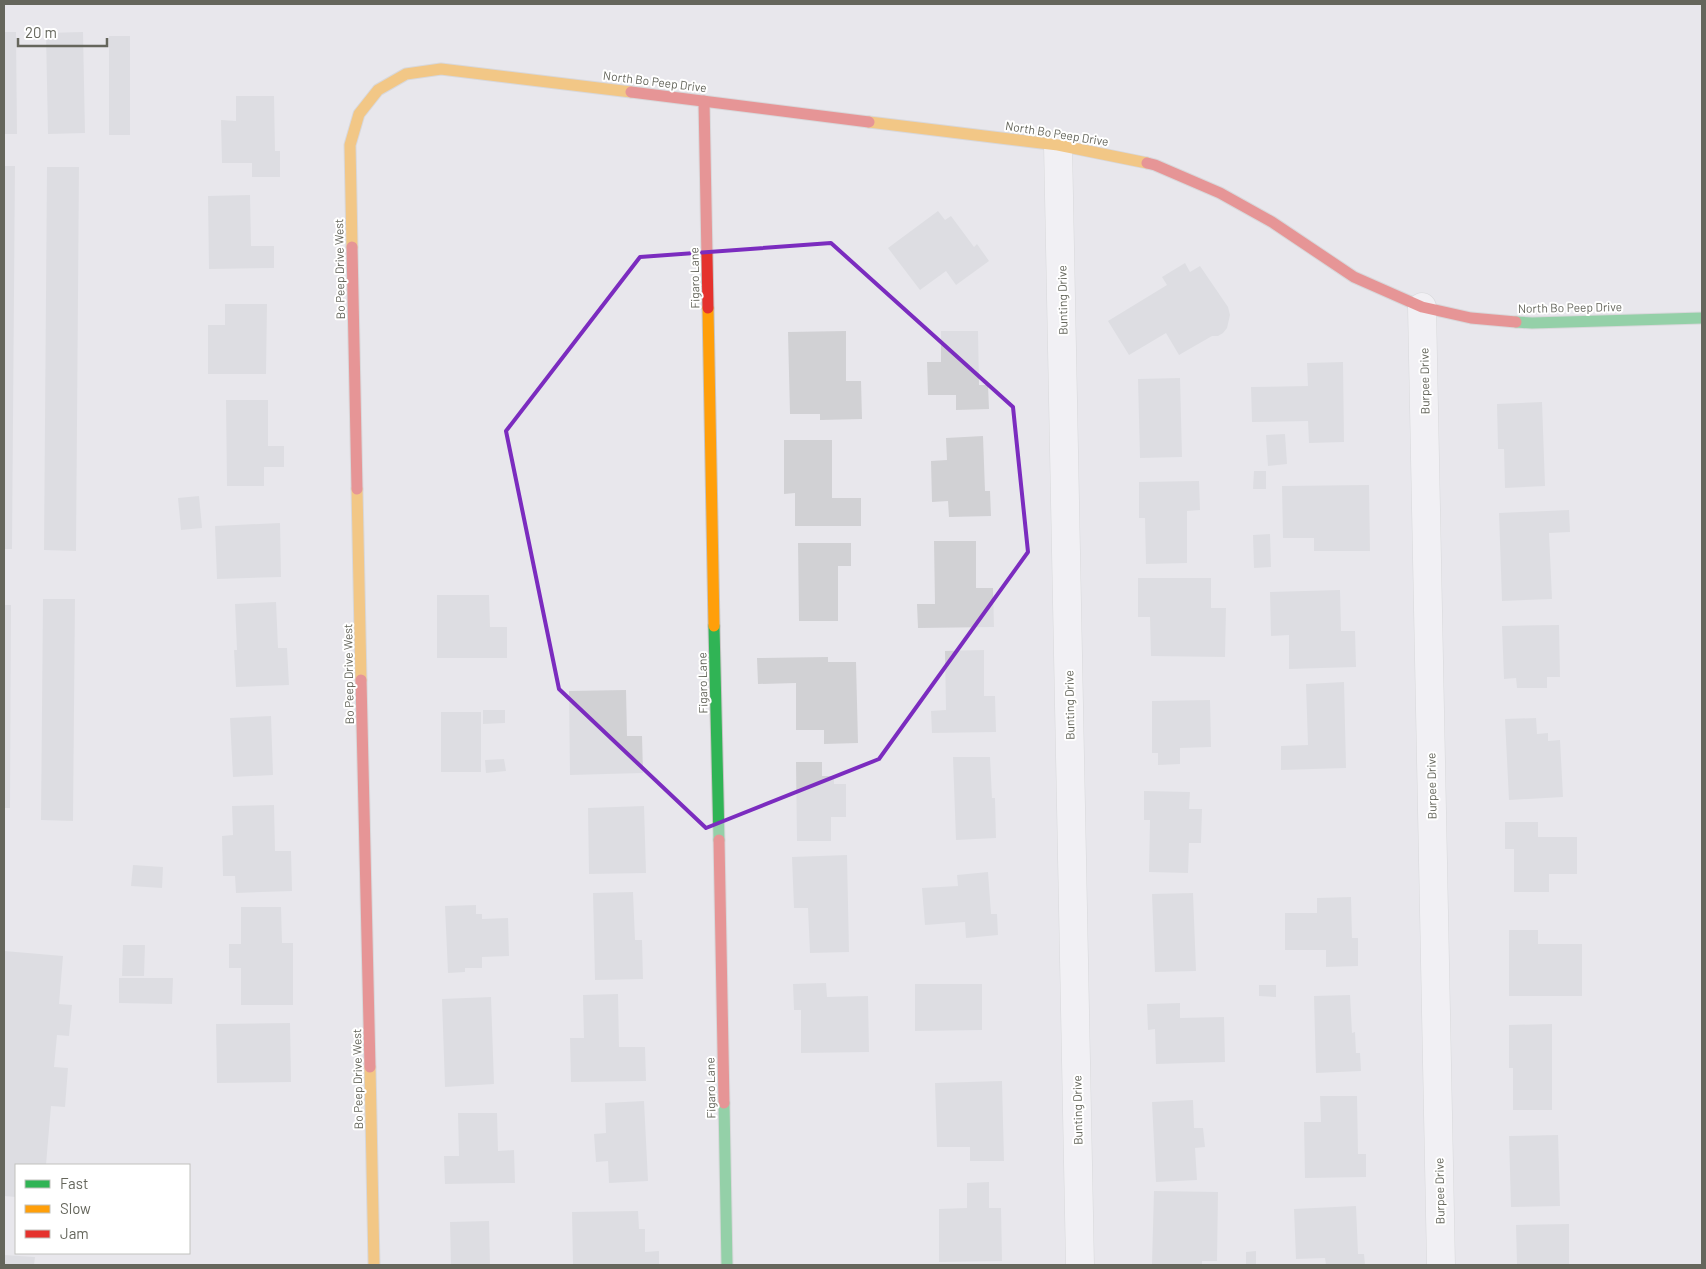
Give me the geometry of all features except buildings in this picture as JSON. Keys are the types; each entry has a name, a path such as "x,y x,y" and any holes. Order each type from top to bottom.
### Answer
{"street":[{"name":"North Bo Peep Drive","path":"378,90 406,74 441,69 1058,145 1155,165 1220,193 1272,222 1354,277 1422,307 1471,318 1532,323 1702,318"},
{"name":"Bo Peep Drive West","path":"374,1265 350,145 359,114 378,90"},
{"name":"Figaro Lane","path":"704,101 727,1265"},
{"name":"Bunting Drive","path":"1058,145 1080,1265"},
{"name":"Burpee Drive","path":"1422,307 1441,1265"}],"highlighted area":[{"path":"831,243 1013,407 1028,552 879,759 706,828 559,689 506,431 640,257"}],"traffic: fast":[{"path":"1516,322 1702,318"},
{"path":"714,626 719,840"},
{"path":"724,1103 727,1265"}],"traffic: slow":[{"path":"352,247 350,145 359,114 378,90 406,74 441,69 631,92"},
{"path":"869,122 1058,145 1147,163"},
{"path":"708,308 714,626"},
{"path":"357,489 361,680"},
{"path":"370,1067 374,1265"}],"traffic: jam":[{"path":"631,92 869,122"},
{"path":"704,101 708,308"},
{"path":"1147,163 1220,193 1272,222 1354,277 1422,307 1471,318 1516,322"},
{"path":"352,247 357,489"},
{"path":"361,680 370,1067"},
{"path":"719,840 724,1103"}]}
